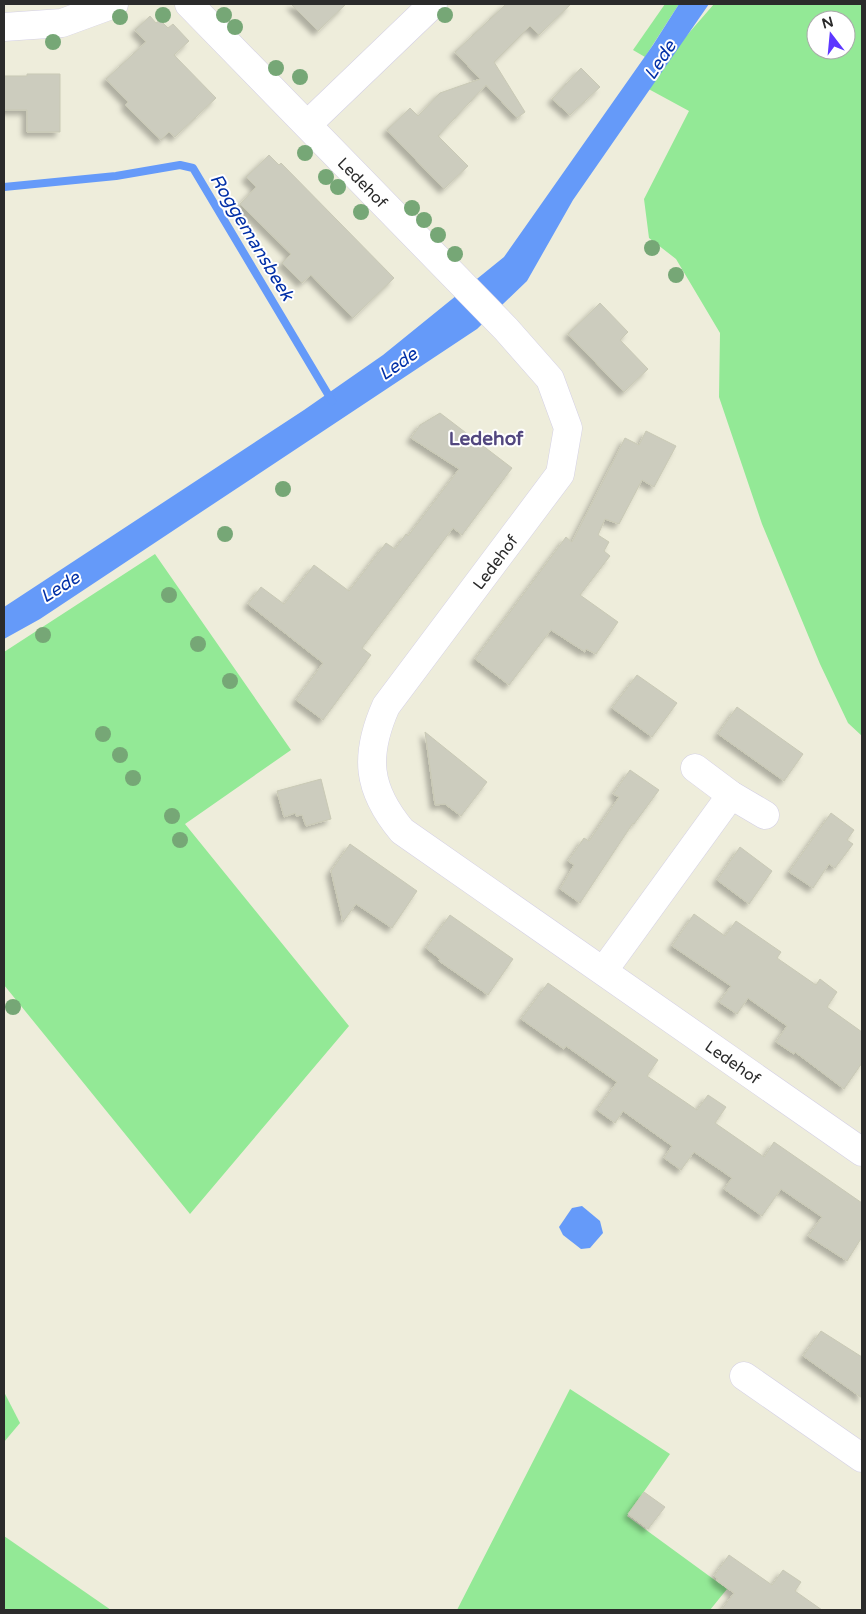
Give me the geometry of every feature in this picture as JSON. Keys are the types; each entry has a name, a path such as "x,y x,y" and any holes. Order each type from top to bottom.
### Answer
{"street":[{"path":"4,27 62,23 114,4"},
{"name":"Ledehof","path":"189,4 308,124 550,380 568,428 560,474 386,706 375,732 372,759 375,784 386,811 402,831 604,970 862,1152"},
{"path":"308,124 433,4"},
{"path":"696,768 731,795 765,815"},
{"path":"604,970 731,795"},
{"path":"744,1376 862,1458"}],"green space":[{"path":"665,4 679,4 645,57 633,50"},
{"path":"714,4 862,4 862,736 848,723 820,664 762,524 719,397 720,333 676,259 649,238 644,199 689,111 643,86"},
{"path":"155,554 291,750 185,824 349,1026 190,1214 4,985 4,652"},
{"path":"570,1389 670,1454 627,1516 727,1589 710,1610 457,1610"},
{"path":"4,1392 20,1423 4,1442"},
{"path":"4,1536 111,1610 4,1610"}],"water":[{"name":"Lede","path":"679,4 709,4 573,200 527,281 477,329 40,619 4,639 4,607 304,410 383,355 504,257 653,45"},
{"path":"582,1206 600,1221 603,1233 590,1248 581,1249 563,1235 559,1227 572,1208"}],"building":[{"path":"291,4 346,4 318,31"},
{"path":"506,4 571,4 539,35 530,26 494,62 525,112 517,118 486,85 438,136 468,166 444,189 387,130 410,108 418,116 440,93 480,79 455,52"},
{"path":"150,16 156,23 160,20 168,28 173,24 189,41 174,55 216,98 175,137 169,132 161,140 125,105 128,102 106,79 146,42 135,30"},
{"path":"581,68 600,87 570,115 552,99"},
{"path":"27,74 60,74 60,132 27,132 27,110 4,110 4,76 27,76"},
{"path":"269,155 279,165 281,163 394,278 353,318 311,275 302,283 282,263 291,254 240,204 256,187 246,177"},
{"path":"600,303 628,332 620,340 648,369 624,392 568,334"},
{"path":"440,413 512,468 462,535 453,528 362,648 371,655 323,720 296,700 323,663 248,604 261,587 284,604 314,565 349,591 386,543 395,549 406,534 408,536 459,469 411,438 420,425"},
{"path":"646,431 676,446 654,487 642,480 619,524 605,519 598,535 609,542 604,551 610,556 580,595 618,622 596,654 586,649 585,652 551,630 509,685 475,659 566,537 572,542 625,438 639,445"},
{"path":"637,675 677,703 652,737 612,708"},
{"path":"737,707 803,754 784,781 718,734"},
{"path":"425,732 487,782 461,816 445,804 435,805"},
{"path":"630,770 659,790 633,823 580,903 560,889 574,865 568,861 584,838 589,841 619,797 613,794"},
{"path":"321,779 331,819 306,826 302,815 296,816 295,813 284,817 277,791"},
{"path":"831,813 854,830 847,840 853,844 835,868 829,864 813,888 789,872"},
{"path":"350,844 417,891 392,928 356,904 343,922 331,871"},
{"path":"740,847 772,871 749,904 717,880"},
{"path":"694,914 725,936 736,921 781,952 777,958 816,985 820,979 837,992 827,1007 862,1032 862,1063 844,1089 795,1052 794,1054 776,1042 787,1026 748,998 737,1014 719,1002 731,986 672,946"},
{"path":"450,915 513,959 488,995 439,961 440,959 426,948"},
{"path":"548,983 658,1060 647,1076 697,1110 708,1095 726,1107 715,1123 764,1157 774,1142 862,1203 862,1237 847,1261 808,1236 822,1217 781,1189 762,1216 724,1189 732,1178 694,1152 681,1170 664,1158 672,1146 623,1111 615,1123 597,1110 617,1082 566,1046 564,1049 521,1019"},
{"path":"821,1331 862,1357 862,1398 803,1356"},
{"path":"644,1492 665,1507 648,1529 628,1514"},
{"path":"729,1555 772,1585 783,1570 801,1582 795,1591 822,1610 721,1610 734,1593 716,1580 718,1579 714,1576"}],"waterway":[{"name":"Roggemansbeek","path":"4,187 116,176 180,165 193,168 332,401"}],"district":[{"name":"Ledehof","path":"486,438"}]}
